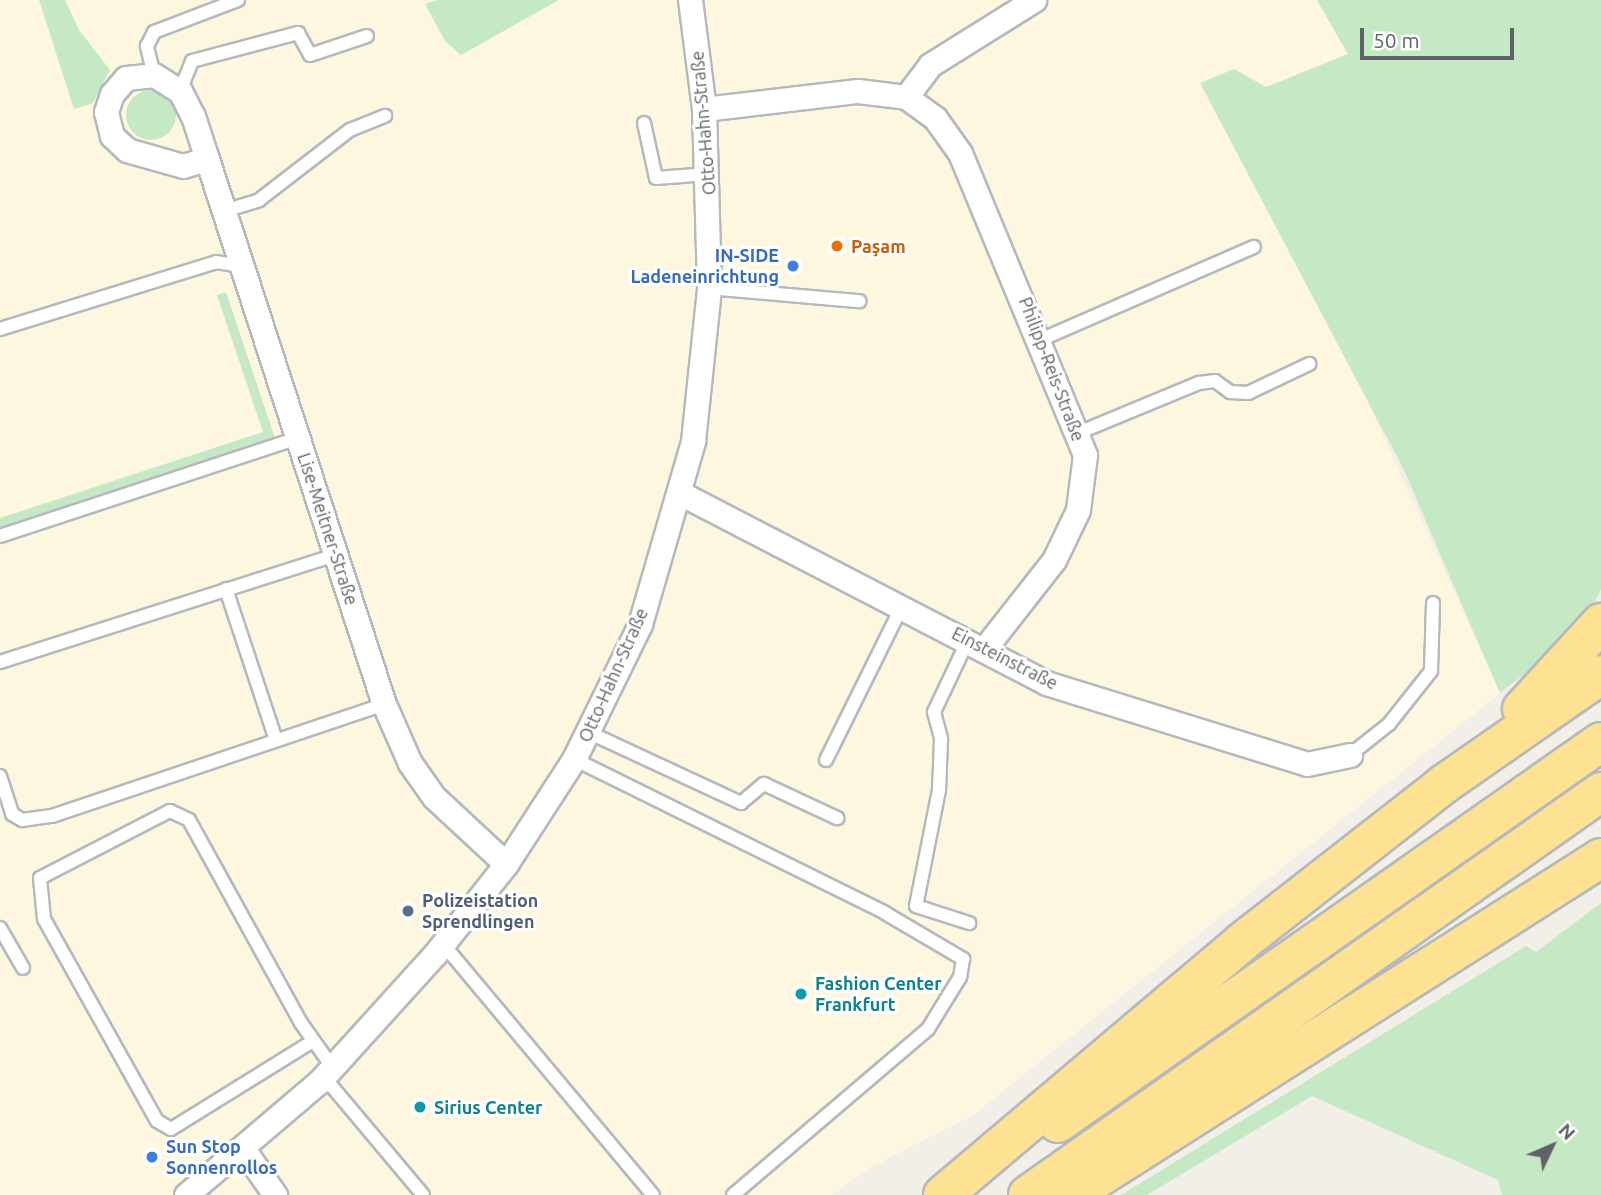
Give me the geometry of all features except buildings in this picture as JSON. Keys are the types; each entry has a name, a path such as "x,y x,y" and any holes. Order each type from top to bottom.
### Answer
{"highway":[{"path":"1444,784 1601,623"},
{"path":"943,1195 1231,951 1444,784 1601,675"},
{"path":"955,1195 1601,742"},
{"path":"1028,1195 1601,792"},
{"path":"1071,1195 1601,858"}],"street":[{"name":"Otto-Hahn-Straße","path":"186,1195 244,1150 328,1072 443,944 506,864 574,759 640,624 693,441 709,288 708,174 704,109 690,0"},
{"path":"906,97 930,65 1034,0"},
{"path":"180,90 154,75 126,78 112,94 106,112 113,135 155,162 183,166 208,159"},
{"name":"Lise-Meitner-Straße","path":"180,90 208,159 384,704 410,763 435,797 506,864"},
{"name":"Philipp-Reis-Straße","path":"704,109 858,91 906,97 935,118 960,153 1042,339 1085,455 1078,510 1054,560 977,644"},
{"name":"Einsteinstraße","path":"680,493 977,644 1046,682 1307,764 1350,755"},
{"path":"244,1150 275,1195"}],"lane":[{"path":"154,75 147,46 154,32 238,0"},
{"path":"180,90 192,61 298,33 310,55 367,36"},
{"path":"224,211 259,200 350,130 385,116"},
{"path":"644,123 656,178 708,174"},
{"path":"1042,339 1254,247"},
{"path":"0,329 216,262 242,266"},
{"path":"709,288 859,301"},
{"path":"1078,433 1199,383 1215,381 1230,392 1248,393 1309,364"},
{"path":"0,536 298,438"},
{"path":"0,662 336,555"},
{"path":"226,589 276,740"},
{"path":"1350,755 1389,724 1431,671 1433,603"},
{"path":"826,760 902,606"},
{"path":"969,923 916,906 939,790 941,739 934,712 977,644"},
{"path":"0,776 12,814 22,820 384,704"},
{"path":"588,732 741,803 764,784 837,818"},
{"path":"574,759 886,913 963,959 960,977 928,1029 733,1195"},
{"path":"313,1041 171,1129 157,1121 44,919 40,878 170,811 189,820 313,1041 328,1072 423,1195"},
{"path":"0,928 23,968"},
{"path":"443,944 653,1195"}],"shaded area":[{"path":"0,0 1317,0 1348,54 1266,87 1234,69 1347,356 1500,693 973,1115 866,1170 833,1195 0,1195"}],"green space":[{"path":"39,0 65,0 79,30 110,70 93,103 74,109"},
{"path":"438,0 559,0 461,55 445,41 425,4"},
{"path":"1317,0 1601,0 1601,589 1584,627 1500,693 1404,470 1200,83 1234,69 1266,87 1348,54"},
{"path":"151,90 168,98 176,115 168,132 151,140 134,132 126,115 134,98"},
{"path":"226,292 275,438 0,529 0,518 263,432 217,295"},
{"path":"1601,903 1601,1195 1502,1195 1498,1180 1312,1096 1147,1195 1121,1195 1526,946 1536,952"}],"place":[{"name":"Paşam","path":"837,246"},
{"name":"IN-SIDE Ladeneinrichtung","path":"793,266"},
{"name":"Polizeistation Sprendlingen","path":"408,911"},
{"name":"Fashion Center Frankfurt","path":"801,994"},
{"name":"Sirius Center","path":"420,1107"},
{"name":"Sun Stop Sonnenrollos","path":"152,1157"}]}
